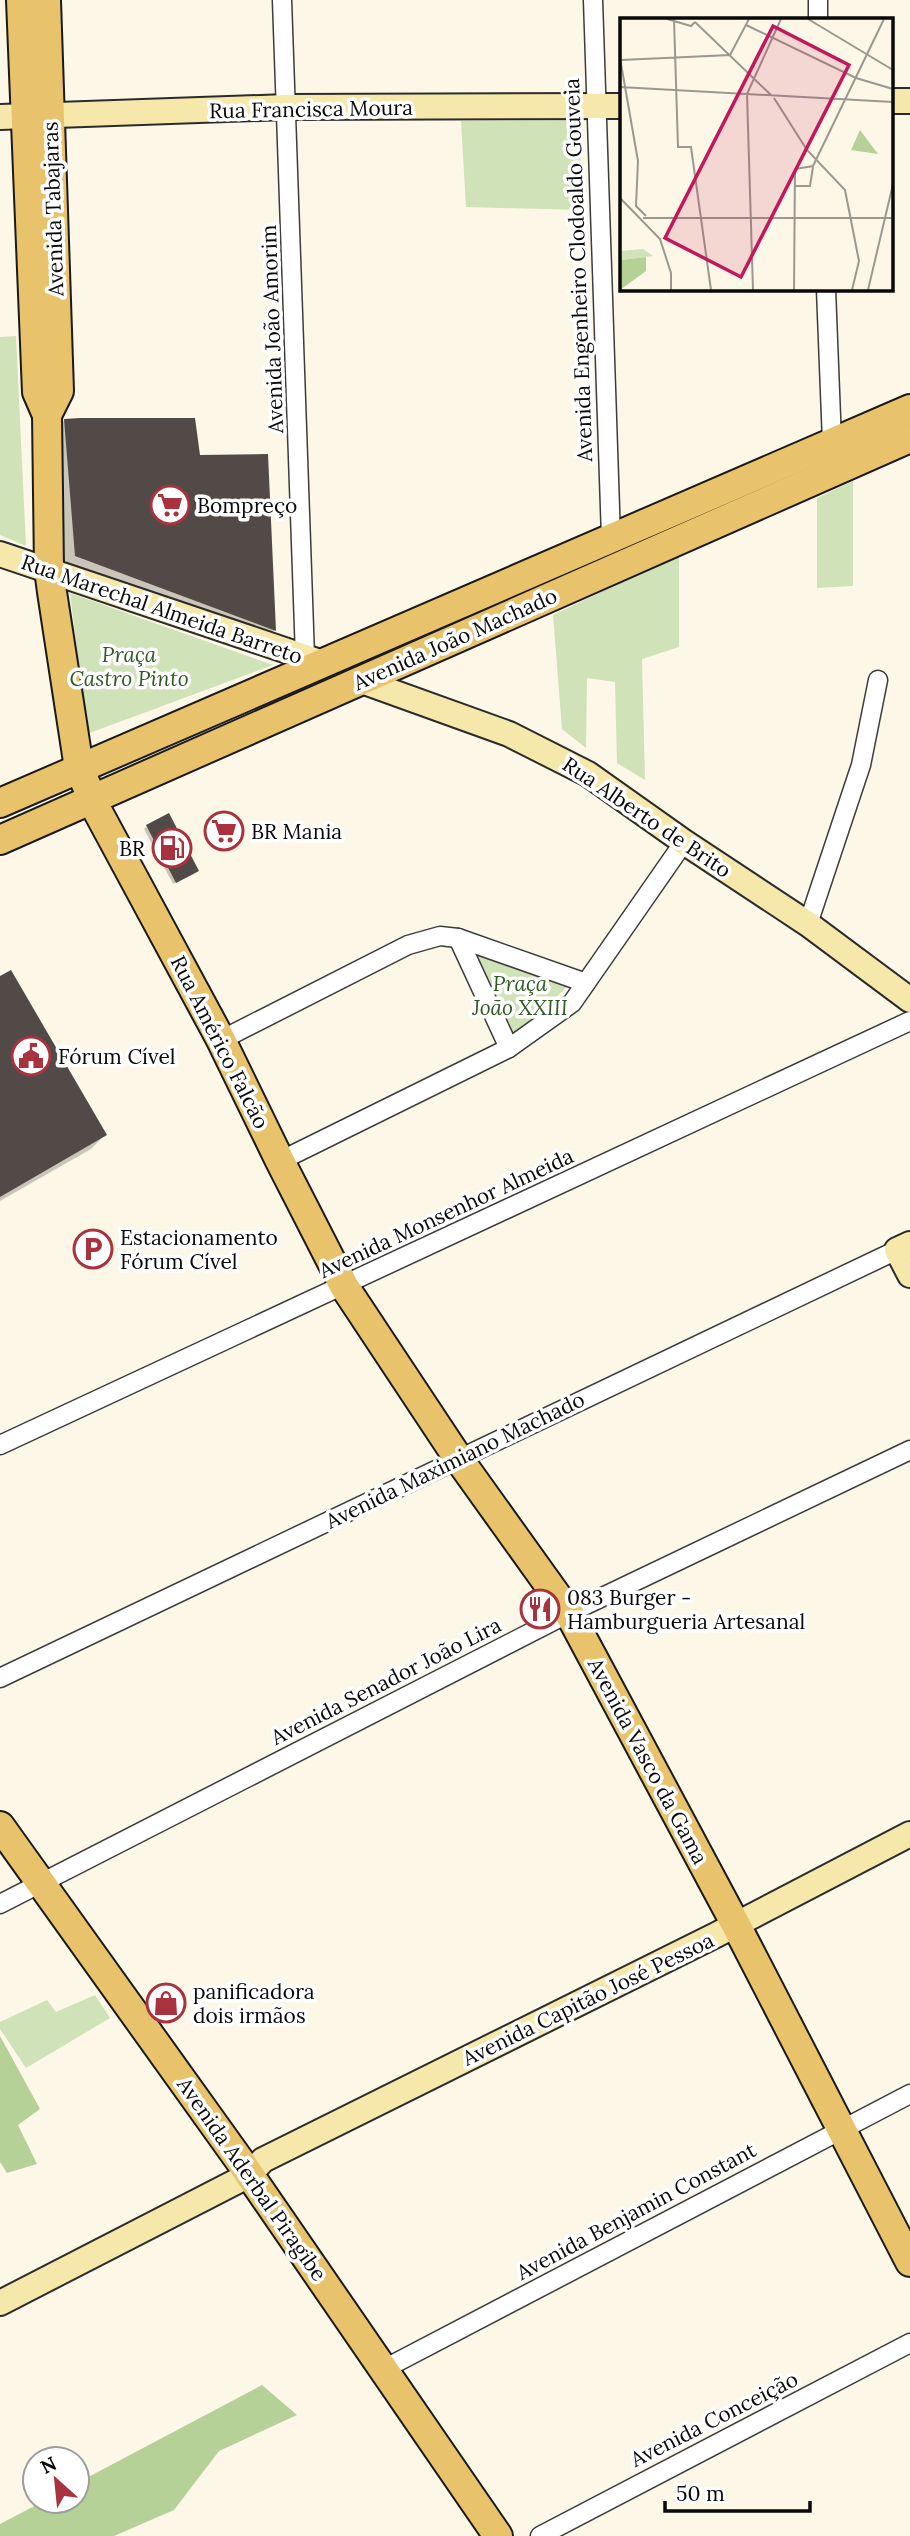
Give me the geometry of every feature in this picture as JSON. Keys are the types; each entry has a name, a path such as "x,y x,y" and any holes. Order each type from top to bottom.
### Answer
{"main road":[{"name":"Avenida Tabajaras","path":"21,0 37,392 47,415 49,569 79,768 93,799"},
{"name":"Avenida Tabajaras","path":"25,116 46,0"},
{"name":"Avenida João Machado","path":"0,803 314,660 611,538 910,409"},
{"name":"Avenida João Machado","path":"0,840 910,438"},
{"name":"Rua Américo Falcão","path":"93,799 221,1040 279,1161 344,1286"},
{"name":"Avenida Vasco da Gama","path":"344,1286 458,1458 569,1613 736,1925 910,2262"},
{"name":"Avenida Aderbal Piragibe","path":"0,1826 40,1884 251,2166 498,2536"}],"street":[{"name":"Avenida João Amorim","path":"282,0 314,660"},
{"name":"Avenida Engenheiro Clodoaldo Gouveia","path":"593,0 611,538"},
{"path":"818,0 818,18"},
{"path":"892,101 910,101"},
{"name":"Rua Francisca Moura","path":"25,116 287,107 620,106"},
{"path":"826,290 832,443"},
{"name":"Rua Marechal Almeida Barreto","path":"0,554 314,660"},
{"name":"Rua Alberto de Brito","path":"359,680 509,734 588,774 684,842 808,924 910,1000"},
{"path":"808,924 861,765 878,680"},
{"path":"279,1161 509,1048 572,1003 684,842"},
{"path":"221,1040 408,945 440,936 458,938 586,983"},
{"path":"458,938 509,1048"},
{"name":"Avenida Monsenhor Almeida","path":"0,1445 910,1021"},
{"path":"904,1247 910,1275"},
{"name":"Avenida Maximiano Machado","path":"0,1678 904,1247"},
{"name":"Avenida Senador João Lira","path":"0,1904 569,1613 910,1450"},
{"name":"Avenida Capitão José Pessoa","path":"0,2284 251,2166 736,1925 910,1834"},
{"name":"Avenida Benjamin Constant","path":"384,2369 910,2094"},
{"name":"Avenida Capitão José Pessoa","path":"0,2302 251,2166"},
{"name":"Avenida Conceição","path":"540,2536 910,2343"}],"green space":[{"path":"579,120 583,210 466,207 461,121"},
{"path":"16,336 26,546 0,535 0,337"},
{"path":"853,481 853,586 817,588 817,498"},
{"path":"679,555 679,647 642,659 645,780 617,763 615,682 587,678 586,748 562,729 553,615"},
{"name":"Praça Castro Pinto","path":"70,593 273,665 87,734"},
{"name":"Praça João XXIII","path":"472,952 569,985 511,1040"},
{"path":"95,1995 110,2018 26,2068 0,2029 0,2022 47,2000 56,2012"},
{"path":"0,2036 40,2109 18,2125 37,2164 7,2173 0,2162"},
{"path":"262,2385 297,2415 219,2451 174,2510 114,2536 0,2536 0,2524 21,2513 91,2515 91,2476"}],"building":[{"name":"Bompreço","path":"195,418 200,455 268,454 276,631 75,556 64,419"},
{"name":"BR","path":"169,813 199,871 176,883 146,825"},
{"name":"Fórum Cível","path":"11,970 107,1135 0,1197 0,976"}],"place":[{"name":"Bompreço","path":"170,505"},
{"name":"BR Mania","path":"224,831"},
{"name":"BR","path":"172,848"},
{"name":"Fórum Cível","path":"31,1056"},
{"name":"Estacionamento Fórum Cível","path":"93,1249"},
{"name":"083 Burger - Hamburgueria Artesanal","path":"540,1609"},
{"name":"panificadora dois irmãos","path":"166,2003"}]}
